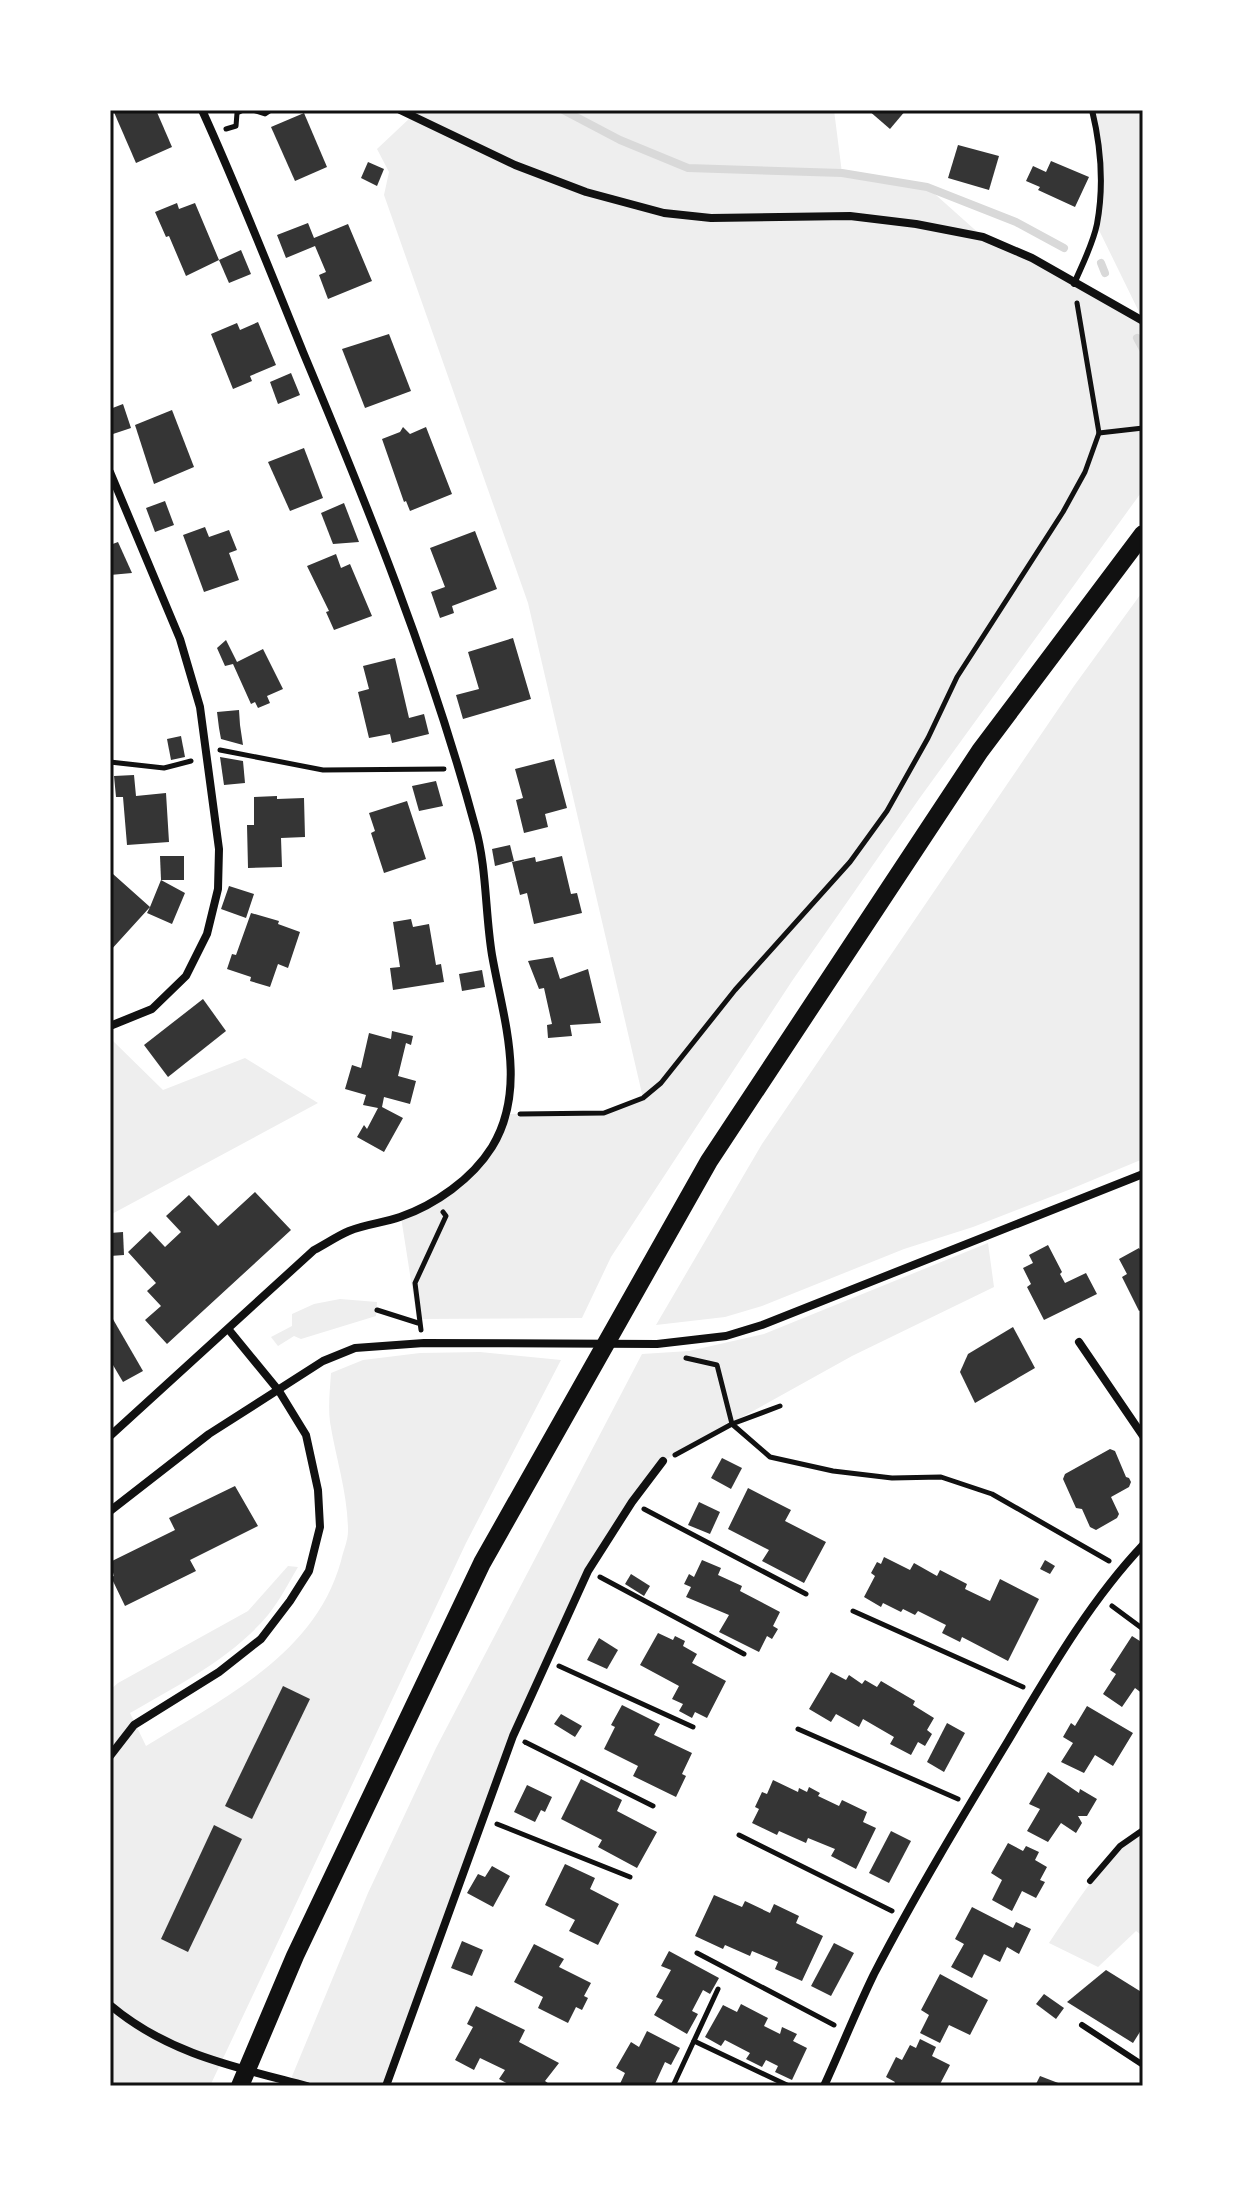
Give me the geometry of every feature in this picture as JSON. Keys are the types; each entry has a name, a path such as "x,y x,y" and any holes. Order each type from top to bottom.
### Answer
{"highway":[{"path":"240,2086 295,1956 482,1563 709,1161 980,751 1143,534"}],"street":[{"path":"110,1436 314,1250 351,1230 401,1217 437,1199 467,1177 491,1147 507,1114 512,1074 476,829 448,729 405,605 337,431 202,110"},
{"path":"400,110 529,170 586,192 655,211 711,218 850,216 983,237 1032,258 1143,321"},
{"path":"110,472 180,639 200,707 219,849 218,889 207,934 186,976 152,1009 110,1026"},
{"path":"110,1511 209,1434 323,1361 355,1348 424,1343 640,1345 726,1336 762,1325 1143,1174"},
{"path":"110,1756 134,1725 219,1672 261,1639 309,1571 320,1527 318,1490 306,1435 279,1391 229,1330"},
{"path":"1079,1342 1143,1436"},
{"path":"386,2086 481,1817 513,1736 588,1571 632,1502 663,1461"},
{"path":"824,2086 874,1975 970,1804 1037,1693 1100,1598 1121,1568 1143,1545"},
{"path":"110,2005 156,2036 203,2058 307,2086"}],"lane":[{"path":"1074,284 1097,226 1102,175 1092,110"},
{"path":"1090,1881 1120,1846 1143,1830"},
{"path":"1082,2025 1143,2065"}],"path":[{"path":"212,133 236,126 237,113 243,110"},
{"path":"253,110 265,114 271,110"},
{"path":"507,1114 604,1113 643,1098 661,1083 735,990 850,862 887,811 928,738 957,677 1063,512 1085,472 1099,433 1074,284"},
{"path":"1099,433 1143,428"},
{"path":"206,747 323,770 457,769"},
{"path":"110,762 164,768 208,757"},
{"path":"424,1343 418,1323 415,1283 446,1216 437,1199"},
{"path":"377,1310 418,1323"},
{"path":"671,1355 717,1365 732,1424 770,1457 833,1471 892,1478 941,1477 992,1494 1121,1568"},
{"path":"663,1461 732,1424 780,1406"},
{"path":"632,1502 806,1594"},
{"path":"588,1571 744,1654"},
{"path":"1100,1598 1143,1629"},
{"path":"853,1611 1037,1693"},
{"path":"547,1661 693,1727"},
{"path":"798,1729 970,1804"},
{"path":"513,1736 653,1806"},
{"path":"481,1817 630,1877"},
{"path":"739,1835 906,1917"},
{"path":"697,1953 848,2032"},
{"path":"673,2086 718,1989"},
{"path":"694,2041 789,2086"}],"shaded area":[{"path":"415,110 834,110 842,173 927,187 983,237 1032,258 1143,320 1143,490 919,799 792,981 611,1257 582,1318 417,1319 401,1217 467,1177 491,1147 507,1114 604,1113 643,1098 528,603 384,195 389,172 377,149"},
{"path":"1092,110 1143,110 1143,320 1097,226 1102,175"},
{"path":"1143,591 1143,1159 762,1306 725,1317 656,1325 762,1144 1074,686"},
{"path":"110,1038 163,1090 245,1058 318,1103 110,1215"},
{"path":"988,1243 994,1287 852,1356 663,1461 588,1571 513,1735 386,2086 288,2086 368,1893 436,1748 642,1354 689,1351 764,1334"},
{"path":"340,1299 377,1302 376,1316 301,1339 294,1336 278,1346 271,1337 292,1326 292,1314 314,1304"},
{"path":"480,1352 561,1360 466,1543 210,2086 110,2086 110,1690 248,1611 288,1566 298,1567 272,1609 238,1645 204,1670 130,1713 146,1746 263,1671 310,1623 328,1594 348,1535 346,1504 330,1422 331,1373 363,1360 420,1353"},
{"path":"1143,1826 1143,1936 1136,1931 1098,1967 1049,1943 1103,1867"}],"building":[{"path":"113,110 156,110 172,147 136,163"},
{"path":"868,110 906,110 890,129"},
{"path":"304,113 327,167 295,181 271,127"},
{"path":"958,145 999,156 989,190 948,178"},
{"path":"1051,161 1089,177 1075,207 1026,181 1033,166 1046,172"},
{"path":"368,162 384,169 377,186 361,178"},
{"path":"177,203 179,209 195,203 219,260 186,276 155,212"},
{"path":"308,223 314,238 348,224 372,281 328,299 319,275 326,272 315,246 286,258 277,235"},
{"path":"241,250 251,274 229,283 219,260"},
{"path":"258,322 276,365 250,376 252,381 233,389 211,334 237,323 240,330"},
{"path":"389,334 411,391 365,408 342,349"},
{"path":"291,373 300,395 278,404 270,382"},
{"path":"123,404 131,428 113,434 110,409"},
{"path":"172,410 194,467 154,484 135,425"},
{"path":"403,427 410,434 426,427 452,494 410,511 382,439 400,432"},
{"path":"304,448 323,498 290,511 268,462"},
{"path":"165,501 174,525 155,532 146,508"},
{"path":"344,503 359,542 333,544 321,513"},
{"path":"205,527 209,537 229,530 237,550 229,553 239,580 204,592 183,535"},
{"path":"475,531 497,589 452,606 454,613 440,618 431,592 445,587 430,548"},
{"path":"118,542 132,573 110,575 110,545"},
{"path":"336,554 341,568 350,564 372,616 334,630 326,612 329,611 307,566"},
{"path":"513,638 531,699 463,719 456,695 479,689 468,652"},
{"path":"226,640 237,662 263,649 283,689 267,696 270,703 258,708 255,702 251,704 233,664 225,666 217,648"},
{"path":"395,658 409,718 424,714 429,734 392,743 390,734 369,738 358,692 369,689 363,666"},
{"path":"239,710 243,745 221,739 217,712"},
{"path":"181,736 185,757 171,760 167,739"},
{"path":"220,757 243,761 245,783 224,785"},
{"path":"554,759 567,808 545,814 548,827 524,833 516,800 523,798 515,769"},
{"path":"134,775 136,796 166,793 169,842 127,845 123,797 116,797 114,776"},
{"path":"436,781 443,806 419,811 412,786"},
{"path":"277,796 277,799 304,798 305,837 281,838 282,867 248,868 247,825 254,825 254,797"},
{"path":"407,801 426,859 384,873 371,833 375,831 369,813"},
{"path":"510,845 514,861 495,866 492,849"},
{"path":"160,856 184,856 184,880 161,880"},
{"path":"562,856 571,894 577,893 582,913 534,924 527,893 520,895 512,862 535,857 536,862"},
{"path":"113,874 150,907 110,951 110,878"},
{"path":"161,880 185,893 172,924 147,913"},
{"path":"229,886 254,894 246,918 221,909"},
{"path":"251,913 279,921 278,924 300,932 288,968 278,964 270,987 227,969 232,954 236,955"},
{"path":"411,919 413,927 429,924 436,965 441,964 444,982 393,990 390,968 400,967 393,922"},
{"path":"553,957 560,979 588,969 601,1023 570,1025 572,1036 548,1038 547,1025 552,1024 544,988 539,989 528,961"},
{"path":"482,970 485,987 462,991 459,974"},
{"path":"203,999 226,1031 168,1077 144,1045"},
{"path":"392,1031 413,1036 411,1045 406,1043 398,1076 416,1081 410,1104 384,1097 382,1107 403,1118 384,1152 357,1137 364,1125 367,1129 378,1108 363,1105 366,1095 345,1089 352,1065 361,1068 369,1033 391,1039"},
{"path":"255,1192 291,1230 167,1344 145,1320 161,1306 147,1291 156,1283 128,1252 150,1231 165,1247 181,1232 166,1216 189,1195 218,1226"},
{"path":"123,1232 124,1255 110,1256 110,1233"},
{"path":"1048,1245 1065,1283 1086,1273 1097,1294 1044,1320 1027,1287 1031,1284 1023,1268 1033,1263 1029,1255"},
{"path":"1139,1248 1143,1255 1143,1309 1139,1311 1122,1277 1127,1274 1119,1259"},
{"path":"110,1314 143,1371 123,1382 110,1360"},
{"path":"1013,1327 1035,1368 975,1403 960,1372 968,1354"},
{"path":"1110,1449 1115,1451 1131,1482 1129,1487 1111,1497 1119,1514 1117,1518 1096,1530 1090,1527 1082,1509 1076,1508 1063,1479 1065,1474"},
{"path":"722,1458 742,1468 731,1489 711,1478"},
{"path":"235,1486 258,1526 190,1560 196,1571 125,1606 111,1577 114,1576 110,1562 175,1530 169,1518"},
{"path":"748,1488 791,1510 785,1521 826,1542 804,1583 762,1561 769,1550 728,1529"},
{"path":"699,1502 720,1512 710,1534 688,1525"},
{"path":"884,1557 910,1570 914,1563 937,1576 940,1570 967,1584 965,1589 990,1601 1000,1579 1039,1599 1008,1661 962,1637 960,1642 942,1633 946,1625 918,1611 915,1615 883,1603 881,1607 864,1597 875,1576 871,1573"},
{"path":"702,1560 721,1568 718,1575 742,1586 740,1591 780,1612 773,1626 778,1629 772,1639 767,1636 759,1652 719,1632 729,1615 686,1597 691,1587 684,1584 689,1574 694,1577"},
{"path":"1045,1560 1055,1566 1050,1574 1040,1569"},
{"path":"631,1574 650,1586 644,1596 625,1584"},
{"path":"658,1633 673,1640 675,1636 685,1641 683,1646 697,1654 692,1663 726,1681 707,1718 695,1712 692,1718 679,1711 683,1704 672,1699 679,1686 640,1665"},
{"path":"1132,1636 1143,1643 1143,1694 1135,1688 1122,1707 1103,1694 1116,1674 1110,1670"},
{"path":"599,1638 618,1650 607,1669 587,1660"},
{"path":"831,1672 846,1680 849,1675 862,1684 865,1680 877,1687 881,1681 915,1701 913,1705 934,1718 927,1730 932,1734 925,1746 918,1742 911,1755 890,1744 894,1737 863,1719 859,1727 836,1714 831,1722 809,1709"},
{"path":"283,1686 310,1699 252,1819 225,1806"},
{"path":"622,1705 660,1724 654,1735 692,1753 676,1797 633,1776 638,1766 604,1749 615,1727 611,1725"},
{"path":"1087,1706 1133,1733 1113,1766 1095,1755 1084,1773 1061,1762 1073,1743 1063,1737 1071,1723 1075,1726"},
{"path":"561,1714 582,1726 575,1737 554,1724"},
{"path":"947,1723 965,1733 944,1772 927,1762"},
{"path":"1048,1772 1079,1793 1080,1789 1097,1799 1087,1816 1078,1816 1082,1823 1076,1833 1061,1823 1048,1842 1027,1831 1040,1809 1029,1804"},
{"path":"581,1779 622,1800 617,1811 657,1832 637,1868 598,1847 602,1840 561,1819"},
{"path":"773,1780 798,1792 799,1788 807,1792 809,1787 820,1793 818,1796 839,1806 842,1800 867,1812 863,1822 876,1828 856,1869 831,1856 835,1849 808,1838 806,1843 779,1831 777,1835 752,1823 762,1792 767,1794"},
{"path":"527,1785 552,1797 545,1812 541,1810 535,1822 514,1812"},
{"path":"214,1825 242,1839 188,1952 161,1939"},
{"path":"891,1831 911,1841 889,1883 869,1873"},
{"path":"1008,1843 1023,1851 1026,1846 1039,1852 1035,1860 1047,1867 1040,1880 1045,1882 1036,1898 1022,1891 1012,1911 992,1900 1002,1880 991,1873"},
{"path":"565,1864 595,1878 590,1889 619,1904 598,1945 569,1931 575,1920 545,1905"},
{"path":"492,1866 510,1876 493,1907 467,1893 478,1874 485,1877"},
{"path":"714,1895 742,1907 745,1901 770,1913 774,1904 799,1916 796,1923 823,1936 802,1981 775,1969 778,1962 752,1951 750,1956 725,1945 723,1949 695,1936"},
{"path":"972,1907 1013,1928 1016,1922 1031,1929 1019,1954 1007,1947 1000,1962 984,1954 972,1978 951,1967 964,1944 955,1939"},
{"path":"462,1941 483,1950 472,1976 451,1968"},
{"path":"834,1943 854,1953 831,1996 811,1986"},
{"path":"534,1944 564,1959 559,1967 591,1983 584,1996 588,1998 582,2010 576,2007 568,2023 538,2008 543,1997 514,1982"},
{"path":"669,1951 719,1978 710,1994 703,1990 692,2011 698,2014 687,2034 654,2015 663,2000 656,1997 671,1970 661,1966"},
{"path":"1106,1970 1143,1993 1143,2027 1133,2043 1067,2002"},
{"path":"940,1974 988,2000 970,2035 949,2025 940,2043 920,2033 929,2015 921,2010"},
{"path":"1044,1994 1064,2008 1056,2019 1036,2004"},
{"path":"741,2004 768,2018 764,2026 780,2034 782,2027 797,2034 793,2041 807,2048 792,2080 775,2072 778,2066 766,2060 762,2067 746,2059 750,2053 725,2040 721,2046 705,2037 723,2005 737,2012"},
{"path":"476,2006 525,2030 519,2042 559,2063 545,2081 552,2086 512,2086 499,2079 505,2070 480,2058 474,2070 455,2060 473,2027 467,2024"},
{"path":"647,2031 680,2048 671,2065 665,2062 654,2086 619,2086 625,2073 616,2068 631,2042 639,2047"},
{"path":"920,2039 936,2047 932,2056 950,2065 939,2086 893,2086 895,2082 886,2077 896,2057 902,2060 910,2045 916,2048"},
{"path":"1040,2076 1066,2086 1035,2086"}],"waterway":[{"path":"563,110 620,140 688,168 842,173 927,187 1016,222 1064,248"},
{"path":"1101,263 1105,273"},
{"path":"1137,338 1143,349"}]}
